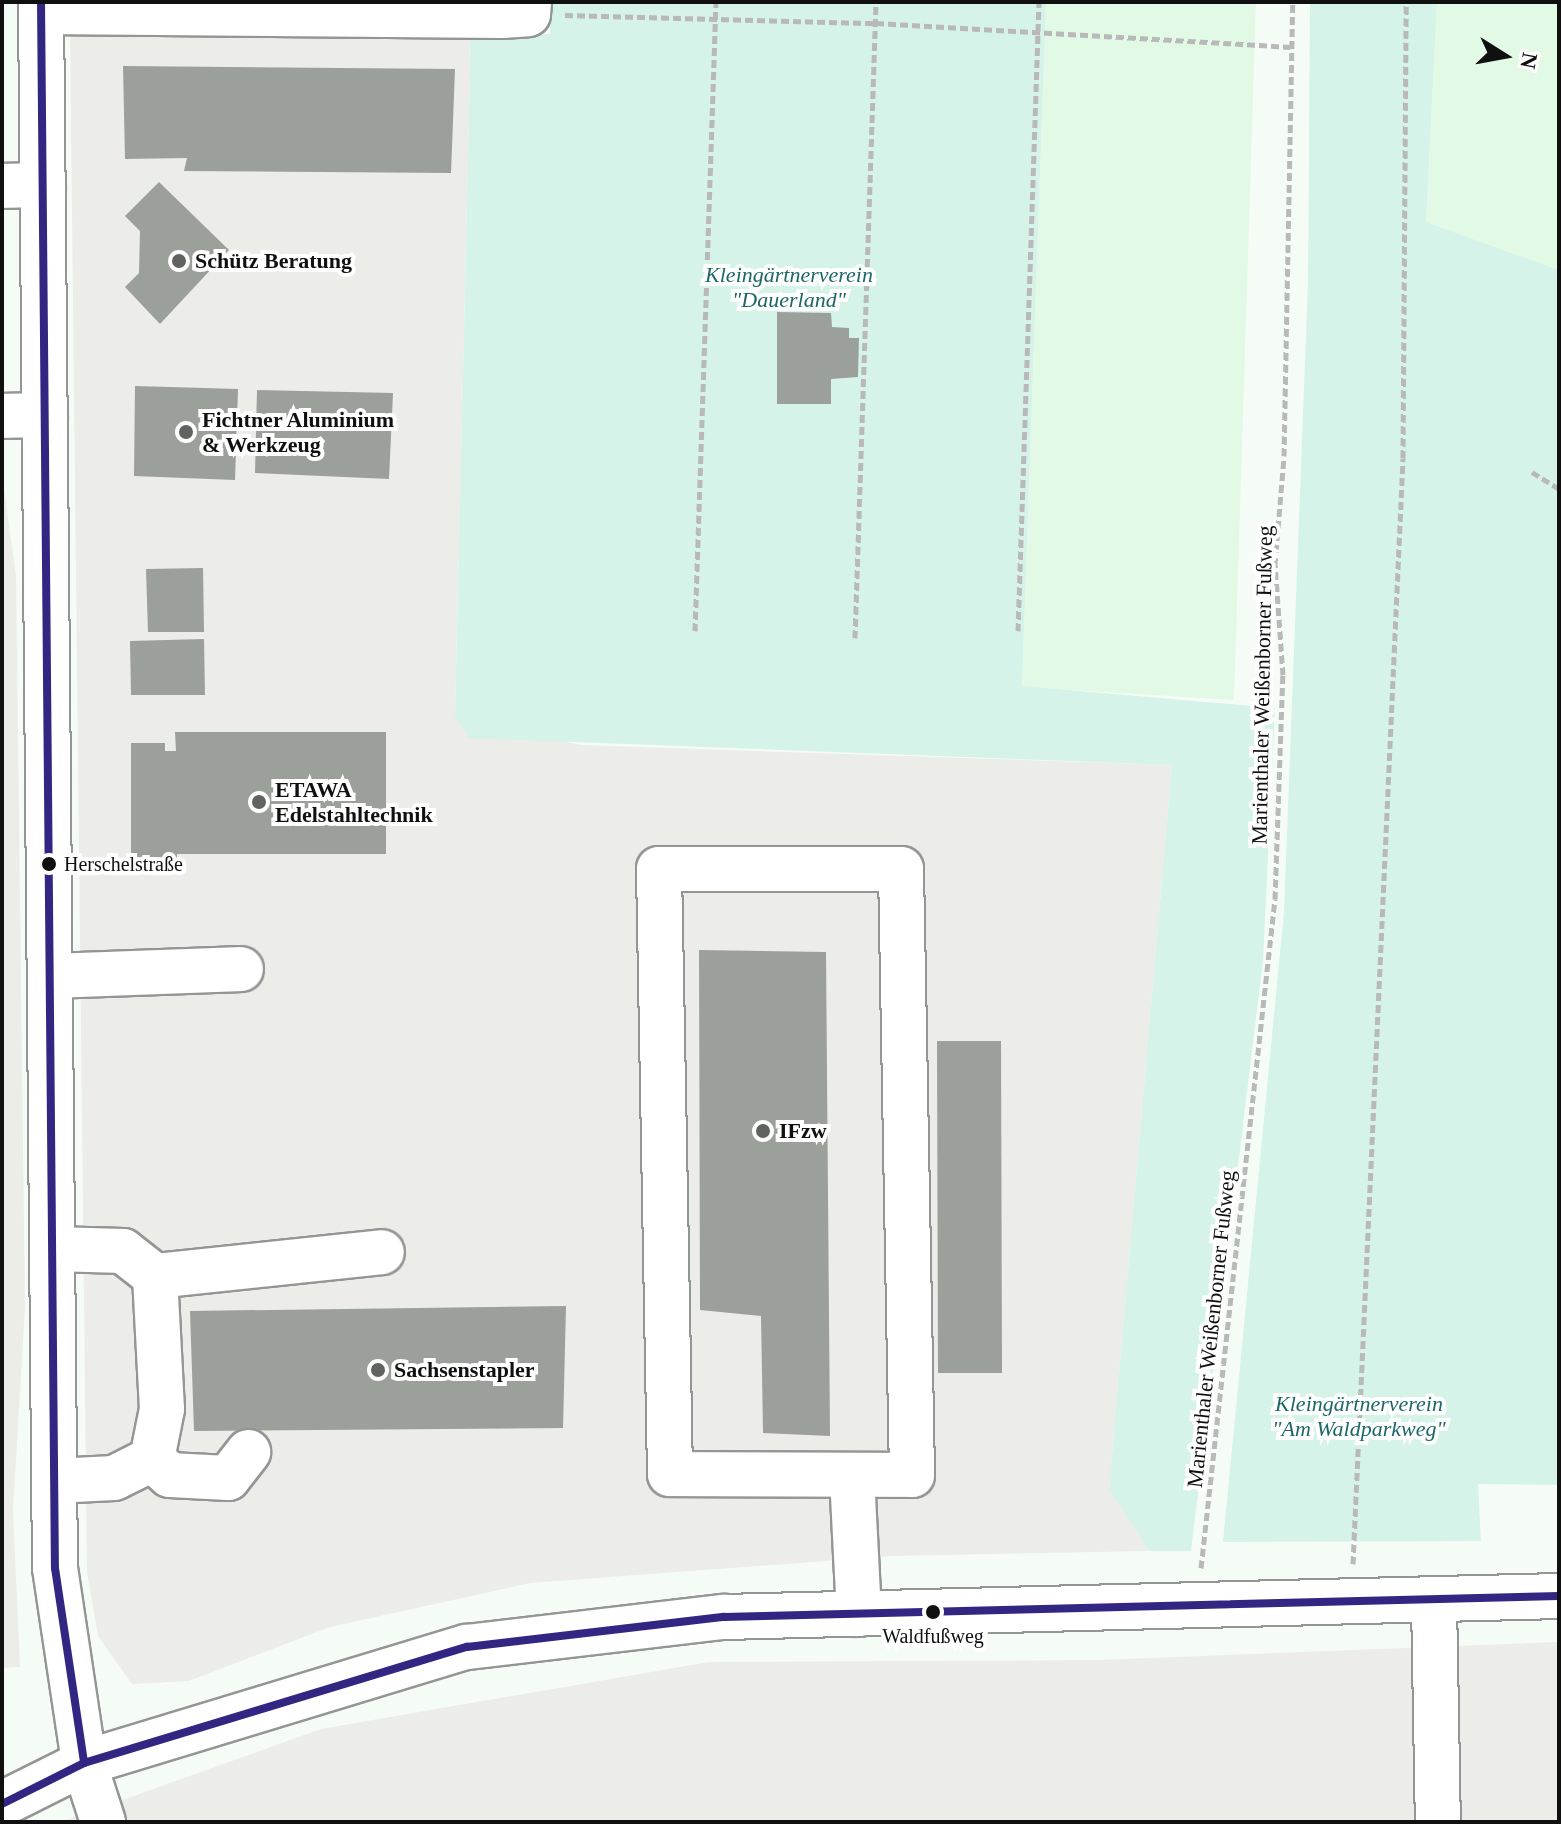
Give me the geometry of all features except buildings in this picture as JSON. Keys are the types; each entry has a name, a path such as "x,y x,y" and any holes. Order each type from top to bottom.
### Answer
{"street":[{"path":"103,1822 84,1763 62,1641 54,1481 53,976 45,415 22,185 41,7 528,8"},
{"path":"2,416 45,415"},
{"path":"659,869 901,869 912,1475 852,1476 670,1474 659,869"},
{"path":"53,976 241,969"},
{"path":"54,1249 123,1251 155,1276 382,1252"},
{"path":"152,1459 162,1409 155,1276"},
{"path":"152,1459 170,1475 228,1478 248,1452"},
{"path":"54,1481 114,1478 152,1459"},
{"path":"852,1476 859,1614"},
{"path":"2,1804 84,1763 467,1647 724,1617 1559,1596"},
{"path":"1434,1600 1438,1822"}],"path":[{"path":"695,631 716,2"},
{"path":"855,638 876,2"},
{"path":"1018,631 1039,2"},
{"name":"Marienthaler Weißenborner Fußweg","path":"1197,1605 1275,899 1283,675 1275,564 1284,456 1293,2"},
{"path":"1351,1601 1403,458 1406,2"},
{"path":"528,8 1038,31 1290,47"},
{"path":"1532,472 1559,489"}],"shaded area":[{"path":"70,31 471,32 455,716 581,745 1172,765 1109,1489 1149,1551 893,1556 530,1583 330,1627 189,1681 132,1684 98,1636 87,1572"},
{"path":"2,474 16,576 25,1307 13,1510 20,1667 2,1668"},
{"path":"1559,1642 1559,1822 61,1822 321,1729 709,1662 1099,1660"}],"green space":[{"name":"Kleingärtnerverein \"Dauerland\"","path":"551,2 1046,2 1022,686 1275,708 1263,961 1191,1551 1149,1551 1109,1489 1172,765 469,738 455,716 471,32 550,34"},
{"path":"1046,2 1256,2 1234,700 1022,687"},
{"name":"Kleingärtnerverein \"Am Waldparkweg\"","path":"1310,2 1437,2 1426,222 1559,270 1559,1485 1478,1484 1481,1541 1223,1542 1284,912 1308,283"},
{"path":"1437,2 1559,2 1559,270 1426,222"}],"transit line":[{"path":"41,2 55,1568 84,1763"},
{"path":"2,1804 84,1763 467,1647 724,1617 1559,1596"}],"place":[{"name":"Schütz Beratung","path":"179,261"},
{"name":"Fichtner Aluminium & Werkzeug","path":"186,432"},
{"name":"ETAWA Edelstahltechnik","path":"259,802"},
{"name":"Herschelstraße","path":"49,864"},
{"name":"IFzw","path":"763,1131"},
{"name":"Sachsenstapler","path":"378,1370"},
{"name":"Waldfußweg","path":"933,1612"}]}
